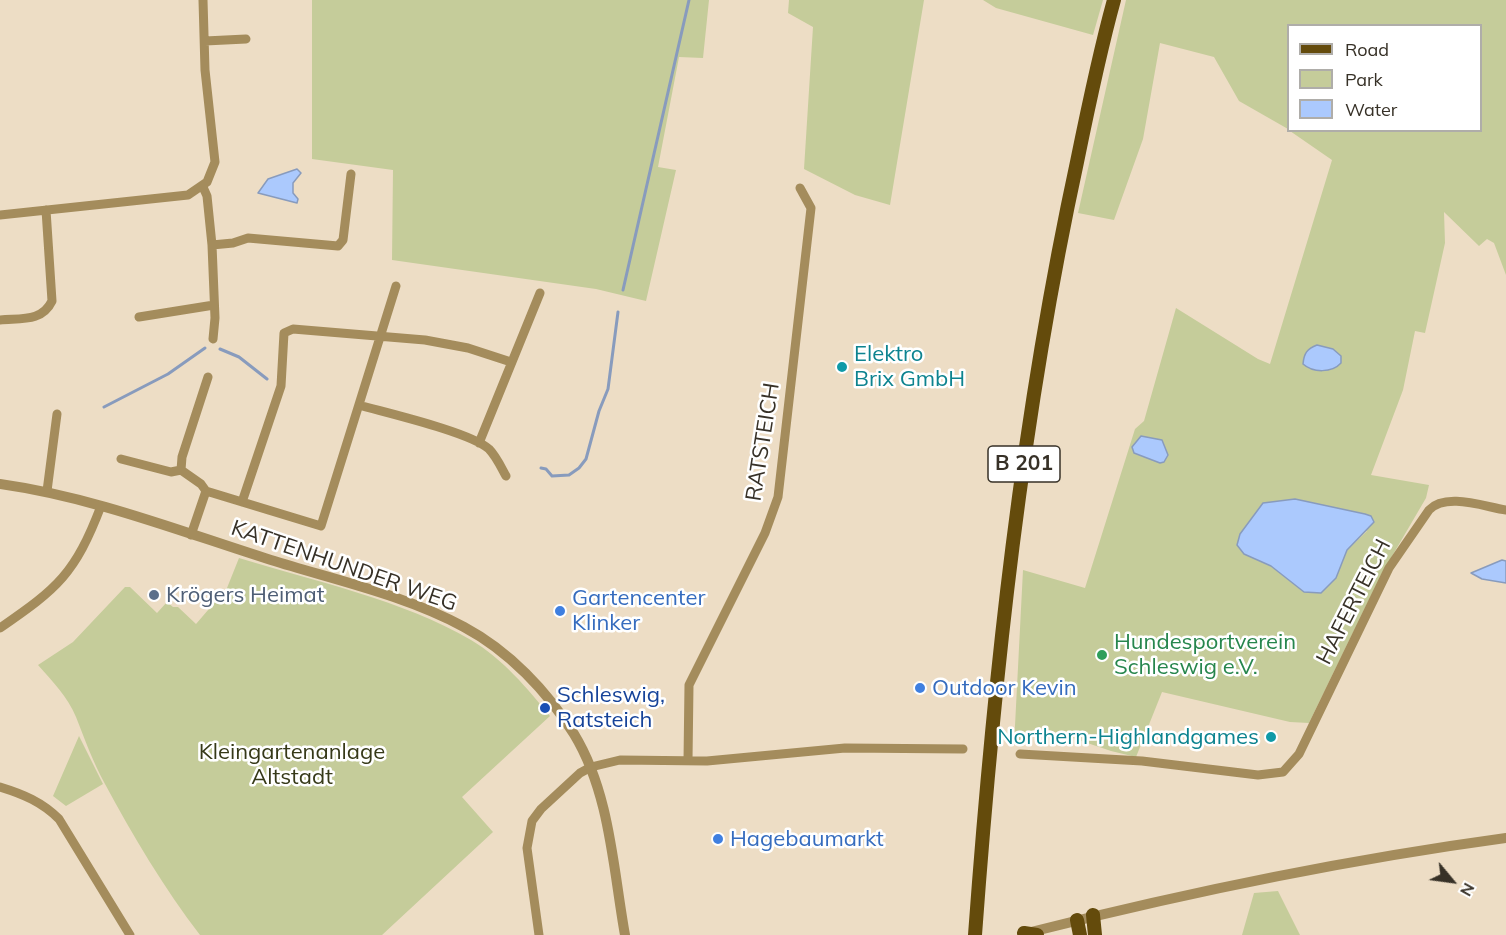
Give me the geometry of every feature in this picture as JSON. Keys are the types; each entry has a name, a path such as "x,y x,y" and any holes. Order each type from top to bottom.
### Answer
{"main road":[{"name":"B 201","path":"975,935 1001,647 1029,424 1059,244 1114,0"},
{"path":"1093,915 1095,935"},
{"path":"1077,920 1080,935"}],"street":[{"path":"0,215 188,195 203,187 211,176 215,162 203,0"},
{"path":"205,41 246,39"},
{"path":"212,245 233,243 248,238 338,246 343,240 351,174"},
{"path":"203,187 207,196 212,245 213,339"},
{"name":"RATSTEICH","path":"688,760 689,685 765,533 778,497 811,208 800,188"},
{"path":"0,320 40,316 47,311 52,301 46,210"},
{"path":"122,459 171,472 181,470 201,484 206,491 321,526 396,286"},
{"path":"479,443 540,293"},
{"path":"139,317 214,305"},
{"path":"242,502 281,386 284,333 293,329 324,329 425,340 468,348 511,362"},
{"path":"181,470 182,457 208,377"},
{"path":"360,405 426,424 479,443 493,453 506,476"},
{"path":"47,491 57,414"},
{"name":"KATTENHUNDER WEG","path":"0,484 47,491 101,506 399,600 465,627 515,663 539,688 574,734 591,767 608,827 625,935"},
{"path":"191,535 206,491"},
{"name":"HAFERTEICH","path":"1020,754 1142,761 1258,775 1283,772 1299,754 1313,728 1389,568 1429,510 1435,504 1451,501 1506,510"},
{"path":"0,628 53,589 68,575 89,537 101,506"},
{"path":"539,935 527,848 532,821 541,809 580,772 591,767 620,760 729,759 844,747 963,749"},
{"path":"0,787 25,795 47,807 59,819 130,935"},
{"path":"1026,934 1093,915 1307,869 1389,854 1506,838"}],"green space":[{"path":"312,0 709,0 703,58 679,57 658,167 676,170 646,301 596,289 392,260 393,170 312,159"},
{"path":"789,0 924,0 890,205 855,195 804,169 813,27 788,13"},
{"path":"983,0 1103,0 1093,35 996,8"},
{"path":"1126,0 1506,0 1506,275 1494,243 1487,239 1479,246 1444,212 1445,243 1425,333 1415,331 1403,390 1371,475 1429,485 1426,498 1381,575 1309,723 1290,722 1162,692 1136,757 1043,728 1033,731 1019,745 1014,745 1023,570 1085,588 1135,429 1144,421 1176,308 1258,359 1270,364 1332,160 1291,132 1482,132 1482,24 1287,24 1287,128 1239,101 1214,57 1160,43 1143,139 1114,220 1078,213","holes":["1367,531 1347,550 1336,577 1304,592 1271,566"]},
{"name":"Kleingartenanlage Altstadt","path":"239,558 358,593 445,626 494,656 550,716 462,797 493,832 382,935 200,935 162,880 127,823 89,751 69,703 38,665 73,642 125,587 130,587 157,613 167,602 173,607 178,607 196,624 227,588"},
{"path":"79,736 103,784 66,806 53,796"},
{"path":"1278,891 1300,935 1242,935 1254,893"}],"water":[{"path":"297,169 301,173 293,183 293,193 298,199 297,203 258,193 268,179"},
{"path":"1317,345 1333,349 1341,356 1341,363 1333,369 1322,371 1303,364 1307,352"},
{"path":"1141,436 1162,440 1168,455 1164,462 1160,463 1134,453 1132,447"},
{"path":"1295,499 1365,514 1371,516 1374,522 1347,550 1336,578 1321,593 1304,592 1271,566 1244,554 1237,545 1240,534 1263,503"},
{"path":"1502,560 1506,561 1506,583 1482,579 1471,573"}],"waterway":[{"path":"623,290 689,0"},
{"path":"541,468 546,469 552,476 569,475 586,459 599,411 608,389 618,312"},
{"path":"104,407 168,374 205,348"},
{"path":"220,349 239,357 267,379"}],"place":[{"name":"Elektro Brix GmbH","path":"842,367"},
{"name":"Krögers Heimat","path":"154,595"},
{"name":"Gartencenter Klinker","path":"560,611"},
{"name":"Hundesportverein Schleswig e.V.","path":"1102,655"},
{"name":"Outdoor Kevin","path":"920,688"},
{"name":"Schleswig, Ratsteich","path":"545,708"},
{"name":"Northern-Highlandgames","path":"1271,737"},
{"name":"Hagebaumarkt","path":"718,839"}]}
